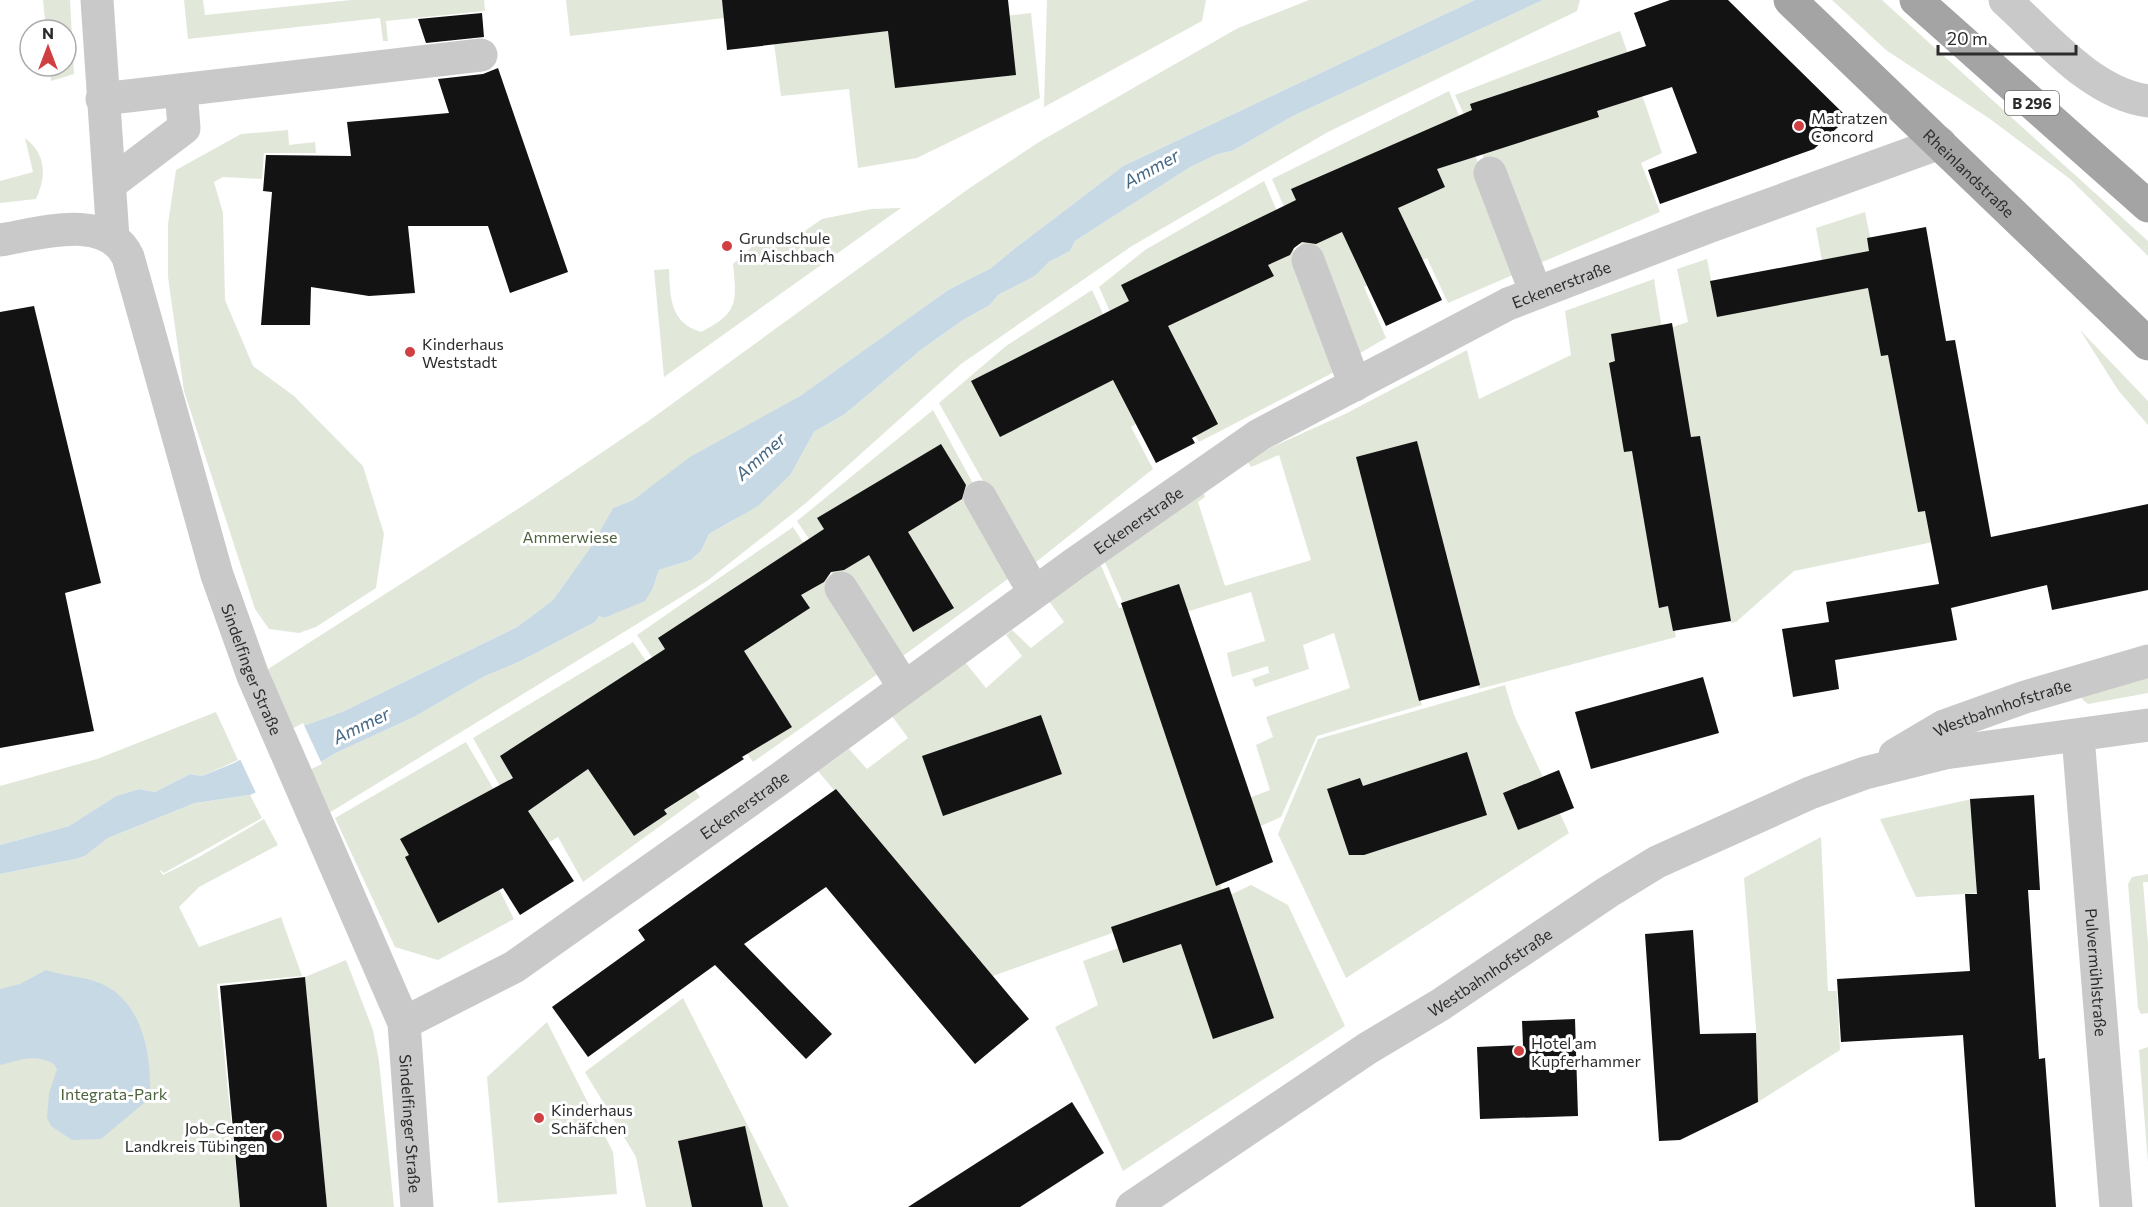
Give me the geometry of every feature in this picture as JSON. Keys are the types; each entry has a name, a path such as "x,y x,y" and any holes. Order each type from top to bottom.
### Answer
{"main road":[{"name":"Rheinlandstraße","path":"1790,0 2148,344"},
{"name":"B 296","path":"1916,0 2148,206"}],"street":[{"path":"0,240 48,231 80,230 113,238 97,0"},
{"path":"2005,0 2086,73 2126,97 2148,101"},
{"path":"102,99 481,55"},
{"path":"110,184 184,128 181,90"},
{"name":"Eckenerstraße","path":"404,1023 514,968 778,780 1034,592 1259,435 1508,304 1940,143"},
{"path":"1490,173 1536,293"},
{"name":"Sindelfinger Straße","path":"113,238 124,249 130,264 217,574 272,723 404,1023 417,1207"},
{"path":"1308,260 1355,385"},
{"path":"980,497 1034,592"},
{"path":"841,588 904,687"},
{"name":"Westbahnhofstraße","path":"1865,772 1944,726 2025,697 2148,661"},
{"name":"Westbahnhofstraße","path":"1132,1207 1368,1048 1440,1005 1608,892 1657,862 1810,793 1865,772 1945,753 2148,725"},
{"name":"Pulvermühlstraße","path":"2078,736 2116,1207"}],"green space":[{"path":"43,0 70,0 71,18 45,18"},
{"path":"184,0 203,0 205,15 351,0 484,0 485,11 386,21 388,41 383,41 380,18 188,39"},
{"path":"566,0 722,0 724,18 570,36"},
{"path":"1047,0 1206,0 1202,21 1044,107"},
{"name":"Ammerwiese","path":"1309,0 1475,0 1123,166 991,268 948,290 800,396 686,461 633,500 613,508 590,548 553,600 517,627 342,712 303,726 288,736 268,669 524,505 647,422 971,187 1039,142 1238,28"},
{"path":"1543,0 1580,0 1577,11 1328,132 1132,246 961,364 806,503 707,581 329,813 308,769 338,752 414,717 485,676 519,662 595,622 599,616 605,618 653,588 659,570 691,560 701,551 709,534 734,520 791,474 814,432 845,414 922,349 963,320 990,305 998,295 1035,276 1049,262 1070,251 1075,241 1192,166 1218,154 1232,151 1295,115"},
{"path":"1832,0 1882,0 2148,241 2148,256 2070,179 1990,119 1886,50"},
{"path":"1031,13 1040,98 917,158 858,168 849,89 781,96 774,43"},
{"path":"1620,31 1662,153 1641,163 1660,212 1533,266 1455,95"},
{"path":"1449,91 1522,271 1448,303 1427,258 1364,287 1386,338 1350,359 1272,179"},
{"path":"288,130 289,145 315,142 316,153 264,153 262,179 223,177 214,182 223,213 225,300 253,366 294,396 363,466 384,534 376,588 316,627 299,633 269,629 255,609 184,391 168,277 168,224 176,170 241,134"},
{"path":"25,138 41,158 43,174 40,190 36,199 0,203 0,181 33,172"},
{"path":"1264,181 1344,367 1199,442 1176,402 1155,412 1099,287 1145,250"},
{"path":"901,208 664,377 654,270 669,269 671,299 674,308 683,322 701,332 722,319 732,306 735,288 733,264 767,233 796,237 822,219 871,209"},
{"path":"1865,212 1933,542 1794,571 1736,622 1731,623 1699,438 1690,439 1670,328 1688,322 1677,269 1707,259 1718,315 1828,294 1816,228"},
{"path":"1654,279 1662,329 1642,444 1676,637 1479,689 1415,445 1359,460 1422,705 1317,736 1281,817 1259,827 1249,798 1270,790 1256,745 1273,737 1266,717 1350,688 1334,633 1303,645 1309,669 1255,687 1252,679 1269,673 1268,666 1232,677 1227,653 1265,641 1251,592 1186,612 1124,605 1104,560 1201,485 1205,497 1198,502 1225,586 1311,560 1279,455 1251,467 1246,459 1345,414 1467,350 1479,399 1571,355 1565,311"},
{"path":"1092,290 1150,415 1131,427 1153,469 1031,566 939,403 1006,346"},
{"path":"2080,330 2148,401 2148,425 2118,390"},
{"path":"933,410 1020,570 892,664 797,521"},
{"path":"793,527 886,668 753,762 727,725 705,736 637,635"},
{"path":"1100,563 1119,608 1125,607 1223,893 990,977 818,771 849,749 867,769 908,738 892,716 965,662 986,688 1022,656 1006,635 1012,630 1031,648 1064,622 1049,601"},
{"path":"633,642 699,739 674,762 700,797 583,882 558,837 536,850 473,738"},
{"path":"2148,676 2148,693 2088,704 2082,699 2083,694"},
{"path":"1505,685 1514,715 1569,833 1346,978 1278,834 1318,739"},
{"path":"216,712 238,760 202,776 190,774 155,792 139,789 116,796 69,826 0,845 0,786 97,759"},
{"path":"466,742 531,853 493,877 514,919 438,960 395,947 335,818"},
{"name":"Integrata-Park","path":"250,795 262,818 164,873 159,869 163,875 264,819 278,845 199,887 179,907 199,947 281,917 302,976 217,984 240,1207 0,1207 0,874 85,856 108,838 195,803"},
{"path":"1972,799 1979,893 1916,897 1880,819"},
{"path":"1821,837 1828,991 1837,991 1840,1050 1758,1102 1756,1028 1744,878"},
{"path":"2148,874 2148,882 2143,882 2148,944 2148,1013 2141,1014 2138,1008 2128,884 2132,877"},
{"path":"1251,885 1288,905 1345,1026 1123,1171 1055,1027 1098,1005 1083,961 1121,947"},
{"path":"346,960 373,1030 379,1061 394,1207 327,1207 305,977"},
{"path":"683,998 789,1207 646,1207 636,1157 585,1072"},
{"name":"Kinderhaus Schäfchen","path":"547,1022 613,1152 617,1194 498,1203 487,1077"},
{"path":"2148,1047 2148,1163 2139,1050"}],"water":[{"name":"Ammer","path":"1475,0 1543,0 1295,115 1232,151 1218,154 1192,166 1075,241 1070,251 1049,262 1035,276 998,295 990,305 963,320 922,349 845,414 814,432 791,474 758,506 709,534 701,551 691,560 659,570 653,588 645,601 604,618 599,616 595,622 519,662 485,676 414,717 250,795 195,803 108,838 85,856 0,874 0,845 69,826 116,796 139,789 155,792 190,774 202,776 234,763 303,726 342,712 517,627 553,600 590,548 613,508 633,500 690,457 800,396 948,290 991,268 1123,166"},
{"path":"46,970 100,983 115,991 135,1016 142,1032 149,1065 150,1098 101,1139 72,1140 51,1126 47,1118 49,1093 57,1069 54,1064 34,1058 0,1065 0,989 20,984"}],"pier":[{"path":"303,723 322,764 257,795 239,757"}],"building":[{"path":"722,0 1008,0 1016,75 895,88 888,31 727,50"},
{"path":"1670,0 1728,0 1848,118 1814,149 1660,204 1648,170 1697,153 1672,87 1597,111 1599,117 1437,169 1445,187 1398,208 1442,300 1386,326 1342,232 1316,244 1302,242 1294,248 1290,255 1268,265 1274,276 1168,326 1218,424 1192,438 1195,443 1156,463 1113,380 1000,437 971,381 1129,301 1121,285 1296,200 1291,189 1472,110 1470,104 1646,46 1634,13"},
{"path":"482,13 484,37 426,43 418,19"},
{"path":"498,68 568,272 510,293 488,226 408,226 415,293 369,296 311,287 310,325 261,325 272,192 263,191 266,155 351,156 347,122 449,113 438,79 483,74"},
{"path":"1926,227 1946,341 1955,340 1991,537 2148,504 2148,590 2052,610 2047,585 1951,608 1957,640 1835,660 1839,689 1793,697 1782,629 1829,622 1826,602 1939,584 1925,511 1918,512 1888,355 1881,356 1868,288 1717,317 1710,281 1869,251 1867,238"},
{"path":"34,306 101,583 65,593 94,731 0,748 0,312"},
{"path":"1672,323 1691,437 1700,436 1731,621 1673,631 1668,606 1659,608 1632,451 1624,452 1609,363 1615,361 1611,334"},
{"path":"1417,441 1480,685 1419,701 1356,457"},
{"path":"941,444 966,485 962,499 908,532 954,608 913,632 869,555 844,570 831,572 824,582 801,595 810,608 744,651 792,727 742,757 744,759 664,810 667,814 634,836 588,769 528,811 574,881 520,915 503,888 438,923 405,857 409,855 400,839 513,778 500,756 665,649 658,638 824,529 817,518"},
{"path":"1179,584 1273,862 1216,886 1121,603"},
{"path":"1703,677 1719,733 1591,769 1575,712"},
{"path":"1041,715 1062,774 943,816 922,756"},
{"path":"1467,752 1487,815 1364,855 1349,855 1327,789 1360,778 1363,786"},
{"path":"1559,770 1574,808 1518,830 1503,793"},
{"path":"836,789 1029,1019 975,1064 826,887 744,944 832,1034 806,1059 715,965 588,1057 552,1007 645,940 638,930"},
{"path":"2034,795 2040,890 2028,890 2039,1059 2045,1058 2056,1207 1975,1207 1963,1035 1841,1042 1837,979 1970,971 1965,894 1977,894 1970,799"},
{"path":"1229,887 1274,1018 1213,1039 1181,944 1123,963 1111,927"},
{"path":"1693,930 1700,1034 1756,1033 1758,1102 1680,1140 1659,1141 1645,934"},
{"name":"Job-Center Landkreis Tübingen","path":"305,977 327,1207 240,1207 220,986"},
{"path":"1575,1019 1578,1116 1480,1119 1477,1047 1523,1045 1522,1021"},
{"path":"1072,1102 1104,1153 1020,1207 908,1207"},
{"path":"745,1126 763,1207 692,1207 678,1141"}],"place":[{"name":"Matratzen Concord","path":"1799,126"},
{"name":"Grundschule im Aischbach","path":"727,246"},
{"name":"Kinderhaus Weststadt","path":"410,352"},
{"name":"Hotel am Kupferhammer","path":"1519,1051"},
{"name":"Kinderhaus Schäfchen","path":"539,1118"},
{"name":"Job-Center Landkreis Tübingen","path":"277,1136"}]}
